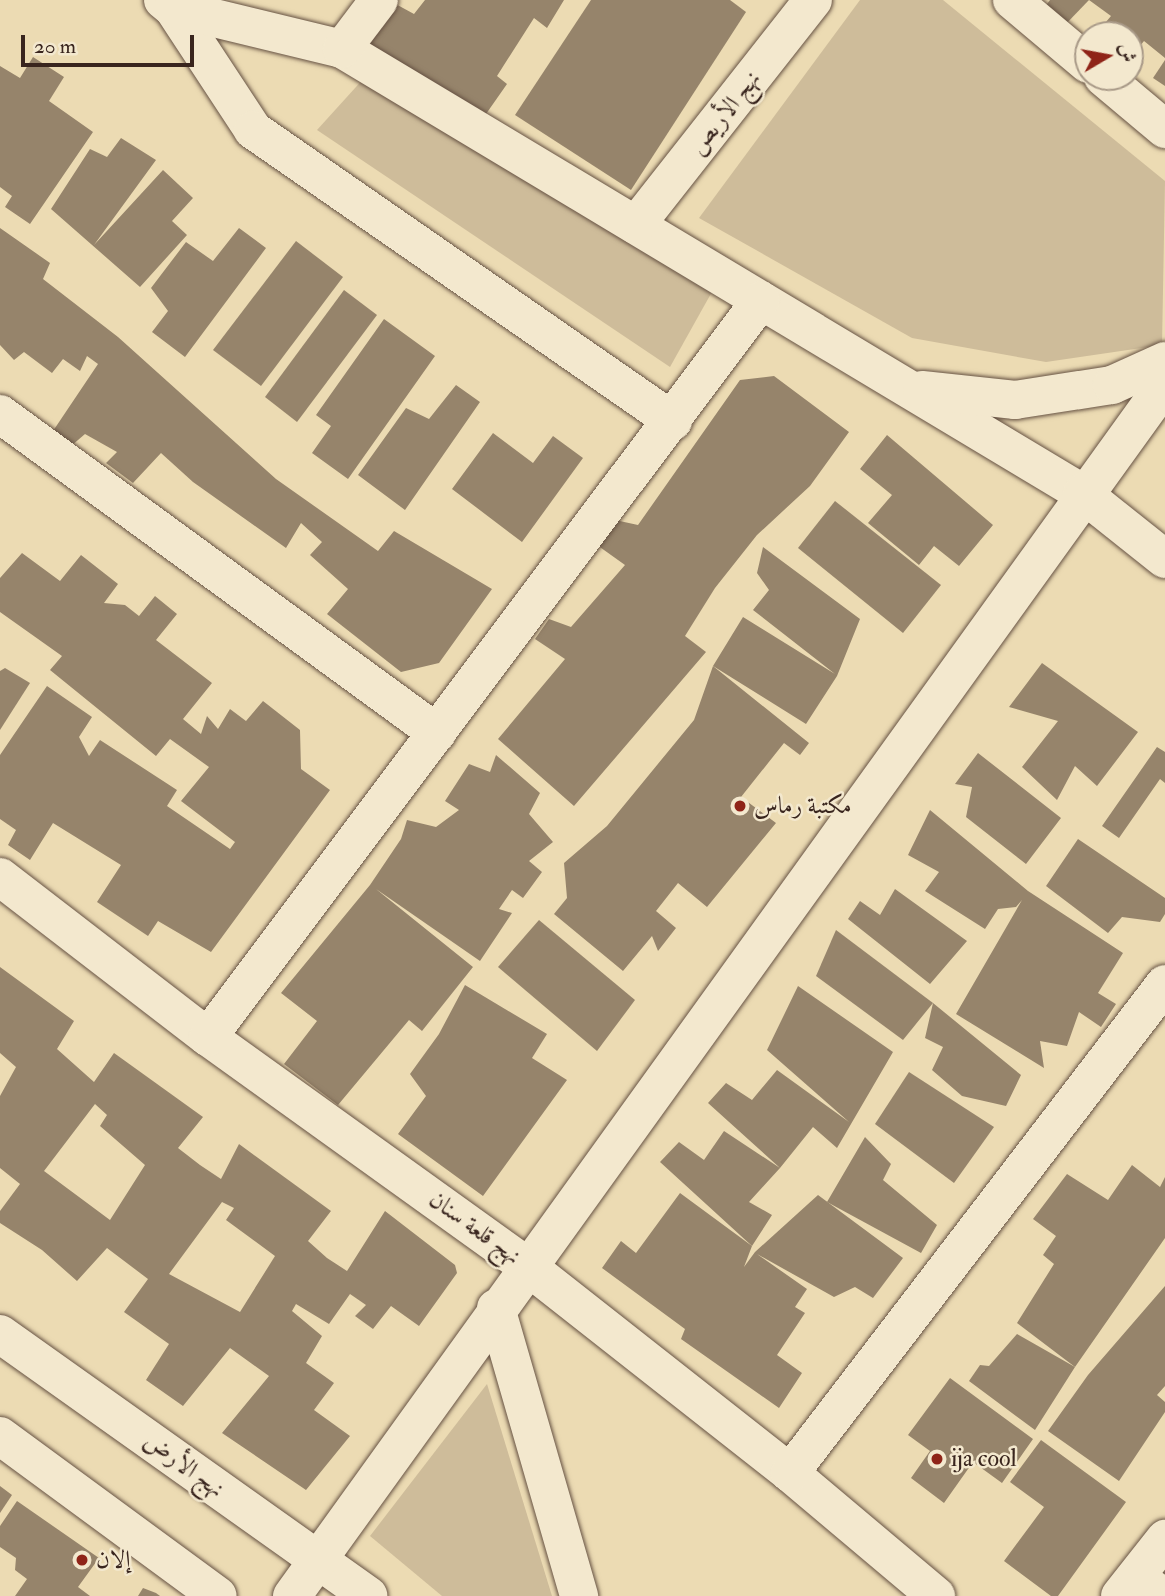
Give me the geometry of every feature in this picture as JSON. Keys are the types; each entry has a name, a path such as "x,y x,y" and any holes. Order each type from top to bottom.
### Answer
{"street":[{"path":"342,49 379,0"},
{"name":"نهج الأريص","path":"636,225 813,0"},
{"path":"1012,0 1074,52"},
{"path":"168,4 342,49 1082,493 1165,559"},
{"path":"168,4 253,130 673,421"},
{"path":"1120,91 1165,129"},
{"path":"208,1037 673,421 761,300"},
{"path":"909,389 1015,400 1112,385 1165,361"},
{"path":"292,1596 1082,493 1165,384"},
{"path":"0,414 437,733"},
{"name":"نهج قلعة سنان","path":"0,877 208,1037 527,1266 790,1473 936,1596"},
{"path":"790,1473 1165,985"},
{"path":"496,1308 579,1596"},
{"name":"نهج الأرض","path":"0,1334 368,1596"},
{"path":"0,1436 218,1596"},
{"path":"1139,1590 1165,1539"}],"shaded area":[{"path":"860,0 943,0 1165,181 1162,345 1046,362 912,338 699,218"},
{"path":"365,77 713,290 670,367 317,130"},
{"path":"487,1384 552,1596 442,1596 370,1536"}],"building":[{"path":"425,0 564,0 547,28 534,18 497,76 507,84 479,124 363,50 392,2 414,14"},
{"path":"591,0 730,0 746,12 631,190 515,115"},
{"path":"1050,0 1089,0 1063,27 1044,8"},
{"path":"1089,0 1165,0 1165,58 1144,41 1144,21 1107,21 1111,16"},
{"path":"33,57 64,77 49,101 93,132 30,224 5,207 12,196 0,187 0,66 20,78"},
{"path":"1165,60 1165,86 1153,78"},
{"path":"121,138 156,160 94,245 163,170 193,198 172,221 187,235 140,287 51,209 90,149 107,157"},
{"path":"0,228 50,263 43,279 118,337 276,479 378,551 394,531 492,589 439,663 401,672 327,614 348,589 310,555 322,542 301,523 286,548 193,482 161,453 133,483 106,463 117,452 85,434 71,446 53,431 98,364 87,356 80,371 63,359 52,373 24,352 14,360 0,345"},
{"path":"239,228 266,248 185,357 152,332 168,311 151,288 186,242 213,261"},
{"path":"296,241 343,277 261,386 213,350"},
{"path":"344,290 377,315 297,422 265,397"},
{"path":"384,319 435,356 348,479 312,453 331,426 316,415"},
{"path":"774,376 849,432 810,486 757,535 715,588 685,636 706,652 574,806 498,739 565,659 535,639 549,619 571,627 625,565 597,545 615,520 638,525 740,380"},
{"path":"456,385 480,402 405,510 358,475 406,408 429,419"},
{"path":"493,433 533,463 553,436 583,458 522,542 452,489"},
{"path":"887,435 993,525 959,566 934,546 919,565 868,523 892,495 860,469"},
{"path":"835,501 941,585 903,633 798,548"},
{"path":"763,547 860,619 837,676 806,724 713,666 743,617 835,674 753,610 769,590 757,573"},
{"path":"22,553 60,581 81,555 118,584 104,603 125,605 139,616 155,596 177,614 156,640 212,683 183,719 201,734 207,716 218,729 230,709 246,721 263,701 300,730 301,769 330,790 211,952 158,921 148,936 97,902 121,865 53,823 30,860 8,845 16,830 0,819 0,755 47,686 92,717 79,737 89,756 100,740 177,790 167,806 230,849 235,842 181,801 209,767 170,739 156,756 50,670 62,656 0,612 0,578"},
{"path":"1042,663 1138,732 1097,786 1075,766 1057,800 1022,767 1058,721 1009,707"},
{"path":"713,666 809,743 800,755 784,743 741,797 776,823 707,907 678,883 656,911 676,928 658,951 652,936 623,971 554,914 567,898 564,863 607,826 694,720"},
{"path":"5,668 30,683 0,730 0,671"},
{"path":"1157,747 1165,752 1165,783 1160,779 1119,838 1102,826"},
{"path":"978,753 1061,818 1026,864 966,817 972,787 955,784"},
{"path":"496,755 540,793 529,814 553,842 529,861 542,872 523,898 512,890 499,909 512,913 480,961 376,889 473,967 422,1031 409,1020 338,1105 284,1064 317,1021 281,993 370,885 401,839 407,820 436,827 459,810 445,801 469,764 490,772"},
{"path":"930,810 1028,891 1123,953 1098,993 1116,1004 1101,1027 1079,1012 1067,1046 1040,1041 1044,1068 956,1014 1022,900 1016,907 998,909 985,929 925,891 939,872 908,855"},
{"path":"1078,839 1165,898 1165,914 1160,922 1122,917 1108,933 1046,886"},
{"path":"895,889 967,941 930,984 848,919 860,901 880,915"},
{"path":"539,920 635,1000 597,1051 498,967"},
{"path":"836,930 933,1003 903,1040 816,976"},
{"path":"0,967 74,1021 57,1049 94,1082 114,1053 203,1117 178,1148 200,1165 221,1179 239,1144 331,1211 308,1241 327,1258 347,1271 385,1211 455,1265 457,1273 419,1326 391,1306 373,1329 355,1316 366,1305 350,1294 329,1324 296,1304 292,1311 322,1336 306,1363 334,1383 314,1410 350,1436 306,1490 222,1433 269,1376 230,1348 183,1406 146,1380 169,1344 124,1312 148,1279 107,1248 77,1281 42,1250 0,1223 0,1211 20,1184 0,1168 0,1096 16,1067 0,1053","holes":["95,1104 107,1115 100,1126 145,1165 110,1220 44,1171","222,1202 234,1208 226,1220 275,1256 240,1312 169,1274"]},
{"path":"465,985 547,1034 532,1058 567,1080 483,1196 398,1134 426,1096 410,1074 439,1034"},
{"path":"798,986 893,1052 837,1148 813,1127 780,1168 708,1103 726,1083 752,1100 777,1070 849,1122 767,1050"},
{"path":"933,1003 1021,1075 1006,1106 962,1096 932,1070 943,1047 925,1038"},
{"path":"909,1072 994,1127 954,1183 875,1124"},
{"path":"724,1131 780,1168 749,1202 772,1215 752,1246 660,1162 679,1142 704,1160"},
{"path":"865,1137 891,1164 883,1180 937,1225 921,1253 827,1202"},
{"path":"1132,1165 1160,1187 1165,1177 1165,1238 1075,1367 1017,1323 1054,1264 1043,1255 1056,1236 1033,1219 1067,1174 1108,1200"},
{"path":"680,1193 752,1246 744,1267 755,1252 818,1195 903,1258 873,1298 855,1287 834,1297 757,1254 807,1289 795,1307 805,1313 777,1355 802,1373 779,1408 681,1339 685,1329 602,1268 621,1241 636,1253"},
{"path":"1165,1286 1165,1386 1157,1395 1165,1402 1165,1412 1119,1481 1048,1431 1088,1375"},
{"path":"1017,1334 1075,1367 1035,1430 969,1381 980,1365 989,1366"},
{"path":"950,1378 1033,1439 1002,1483 973,1462 944,1503 911,1478 930,1451 908,1435"},
{"path":"1041,1440 1126,1502 1058,1596 1051,1596 1004,1561 1044,1507 1010,1482"},
{"path":"0,1486 12,1495 0,1513"},
{"path":"17,1501 99,1558 78,1587 90,1596 15,1596 27,1579 15,1570 16,1558 0,1547 0,1526"},
{"path":"143,1588 156,1593 160,1596 138,1596"}],"place":[{"name":"مكتبة رماس","path":"740,806"},
{"name":"ija cool","path":"937,1459"},
{"name":"إلان","path":"82,1560"}]}
